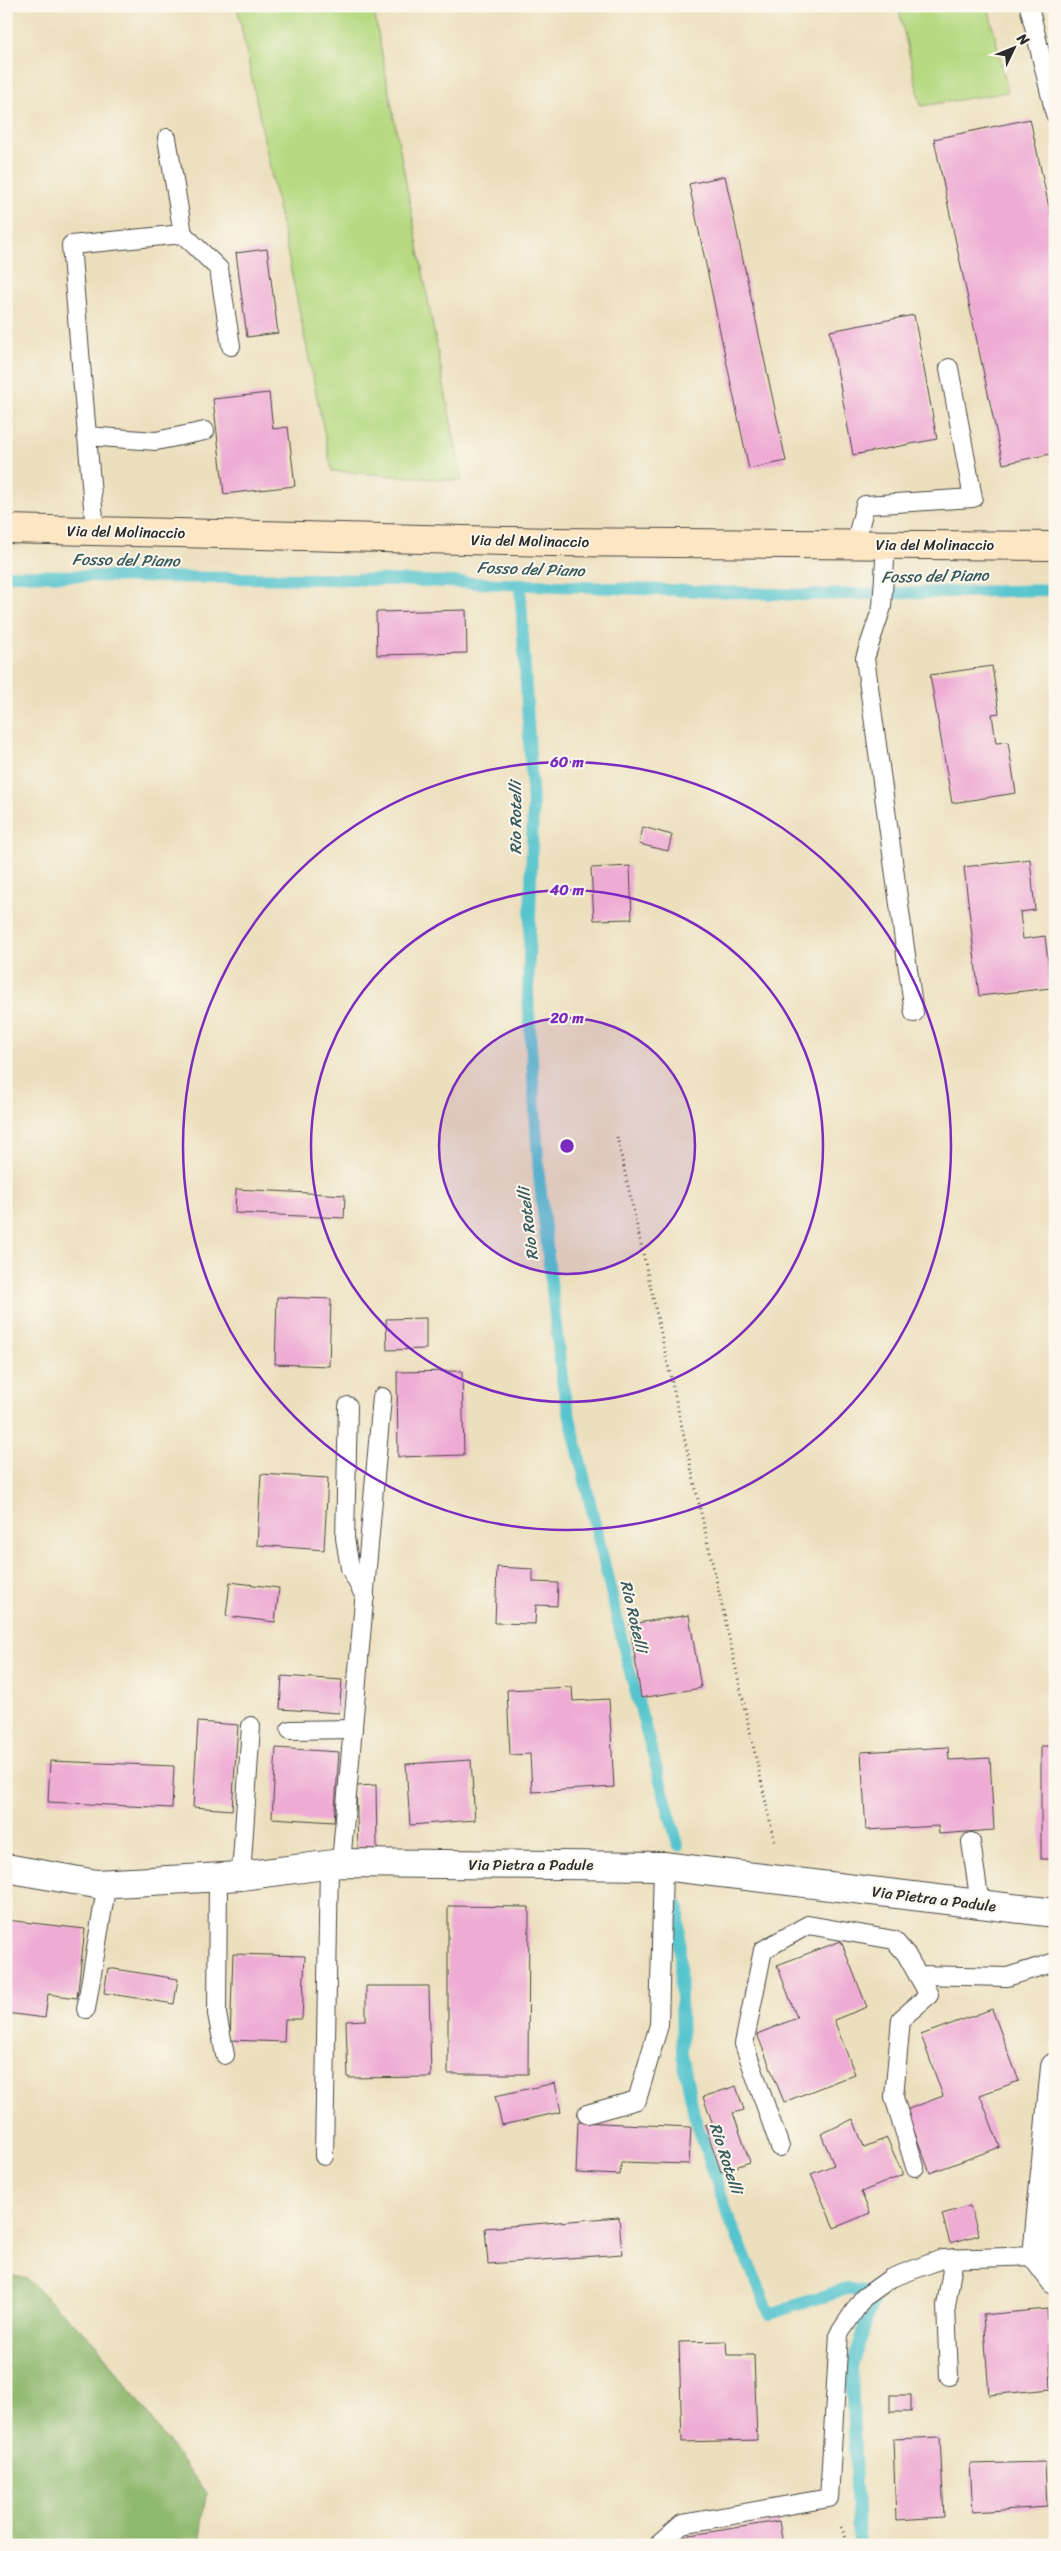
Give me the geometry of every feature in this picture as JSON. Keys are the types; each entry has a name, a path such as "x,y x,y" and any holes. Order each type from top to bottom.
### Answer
{"street":[{"name":"Via del Molinaccio","path":"6,529 551,542 855,545 886,553 1055,546"},
{"name":"Via Pietra a Padule","path":"6,1868 96,1884 230,1876 335,1864 663,1866 1055,1913"},
{"path":"1055,2066 1037,2256 1055,2280"}],"lane":[{"path":"1029,6 1055,114"},
{"path":"167,138 183,234 219,269 231,346"},
{"path":"94,531 70,245 183,234"},
{"path":"855,545 864,505 973,498 949,368"},
{"path":"86,436 156,442 205,431"},
{"path":"886,553 882,606 865,658 914,1013"},
{"path":"324,2156 335,1864 353,1729 382,1398"},
{"path":"348,1406 345,1538 350,1568 364,1596"},
{"path":"224,2055 217,2014 230,1876 251,1726"},
{"path":"290,1730 353,1729"},
{"path":"971,1842 980,1904"},
{"path":"587,2114 637,2100 659,2025 663,1866"},
{"path":"86,2009 107,1883"},
{"path":"780,2147 744,2044 763,1950 808,1925 894,1940 906,1954 929,1995 901,2019 894,2097 915,2167"},
{"path":"918,1974 1007,1977 1055,1962"},
{"path":"658,2545 682,2524 829,2498 840,2334 863,2298 891,2278 942,2259 1037,2256"},
{"path":"949,2376 946,2306 954,2258"}],"path":[{"path":"616,1136 784,1880"}],"green space":[{"path":"237,6 373,6 462,481 332,471"},
{"path":"898,6 988,6 1008,92 921,106"},
{"path":"6,2274 27,2279 96,2344 206,2494 199,2545 6,2545"}],"building":[{"path":"1030,119 1055,235 1055,453 1003,464 934,139"},
{"path":"725,176 786,461 749,469 689,184"},
{"path":"267,249 278,333 247,337 236,253"},
{"path":"914,315 937,439 853,455 830,331"},
{"path":"269,393 273,429 288,427 295,486 224,494 213,399"},
{"path":"466,610 467,653 377,655 376,612"},
{"path":"992,666 999,713 992,714 996,743 1008,742 1016,793 952,803 930,675"},
{"path":"643,827 672,835 668,851 639,844"},
{"path":"1030,859 1035,910 1020,912 1023,939 1045,936 1051,988 979,996 964,867"},
{"path":"630,866 632,919 594,920 591,868"},
{"path":"236,1189 345,1195 344,1218 235,1213"},
{"path":"277,1297 331,1299 329,1366 275,1364"},
{"path":"426,1318 426,1349 387,1350 386,1319"},
{"path":"462,1371 464,1455 398,1457 397,1372"},
{"path":"261,1474 328,1478 324,1550 257,1545"},
{"path":"497,1567 533,1569 533,1582 558,1583 557,1606 536,1605 535,1624 495,1623"},
{"path":"230,1582 279,1588 275,1622 226,1616"},
{"path":"689,1615 701,1688 641,1698 630,1624"},
{"path":"282,1676 342,1680 339,1713 280,1709"},
{"path":"572,1687 573,1701 609,1699 614,1787 532,1792 530,1754 510,1755 507,1690"},
{"path":"198,1722 238,1725 232,1810 193,1807"},
{"path":"1041,1746 1055,1746 1055,1859 1041,1859"},
{"path":"948,1747 949,1760 990,1758 994,1830 939,1834 938,1826 866,1830 861,1752"},
{"path":"276,1748 339,1752 334,1822 272,1818"},
{"path":"471,1760 475,1820 410,1825 406,1764"},
{"path":"50,1761 174,1766 172,1808 48,1802"},
{"path":"376,1785 377,1849 358,1849 356,1786"},
{"path":"448,1906 529,1907 528,2074 448,2074"},
{"path":"6,1920 85,1929 77,1998 48,1994 45,2018 6,2013"},
{"path":"841,1941 867,2007 834,2020 855,2074 784,2102 757,2034 797,2018 777,1965"},
{"path":"233,1954 305,1956 302,2019 285,2019 284,2042 230,2040"},
{"path":"108,1968 178,1979 174,2004 104,1993"},
{"path":"366,1986 429,1986 431,2077 348,2078 346,2021 366,2020"},
{"path":"992,2009 1019,2081 980,2095 1000,2147 930,2173 906,2110 943,2096 921,2035"},
{"path":"555,2083 561,2112 502,2125 495,2096"},
{"path":"736,2086 744,2110 733,2113 750,2162 721,2172 705,2125 712,2122 703,2097"},
{"path":"853,2119 864,2147 887,2138 903,2175 861,2192 870,2213 834,2228 811,2174 834,2165 821,2134"},
{"path":"578,2122 691,2127 689,2164 621,2162 620,2175 576,2173"},
{"path":"970,2206 979,2235 950,2243 942,2214"},
{"path":"619,2217 622,2254 488,2264 485,2228"},
{"path":"1047,2309 1051,2389 989,2395 983,2315"},
{"path":"726,2341 727,2355 754,2355 757,2440 682,2442 679,2342"},
{"path":"890,2395 911,2395 911,2412 890,2412"},
{"path":"940,2437 944,2517 896,2520 893,2439"},
{"path":"1045,2462 1047,2507 973,2512 970,2464"},
{"path":"779,2521 783,2545 685,2545 684,2536"}],"waterway":[{"name":"Fosso del Piano","path":"6,575 393,580 805,595 1055,590"},
{"name":"Rio Rotelli","path":"520,584 533,806 528,995 539,1176 563,1387 628,1665 678,1845"},
{"name":"Rio Rotelli","path":"679,1906 682,2054 694,2115 729,2218 770,2314 847,2288 865,2292"},
{"name":"Rio Rotelli","path":"858,2545 852,2366 873,2301"}]}
